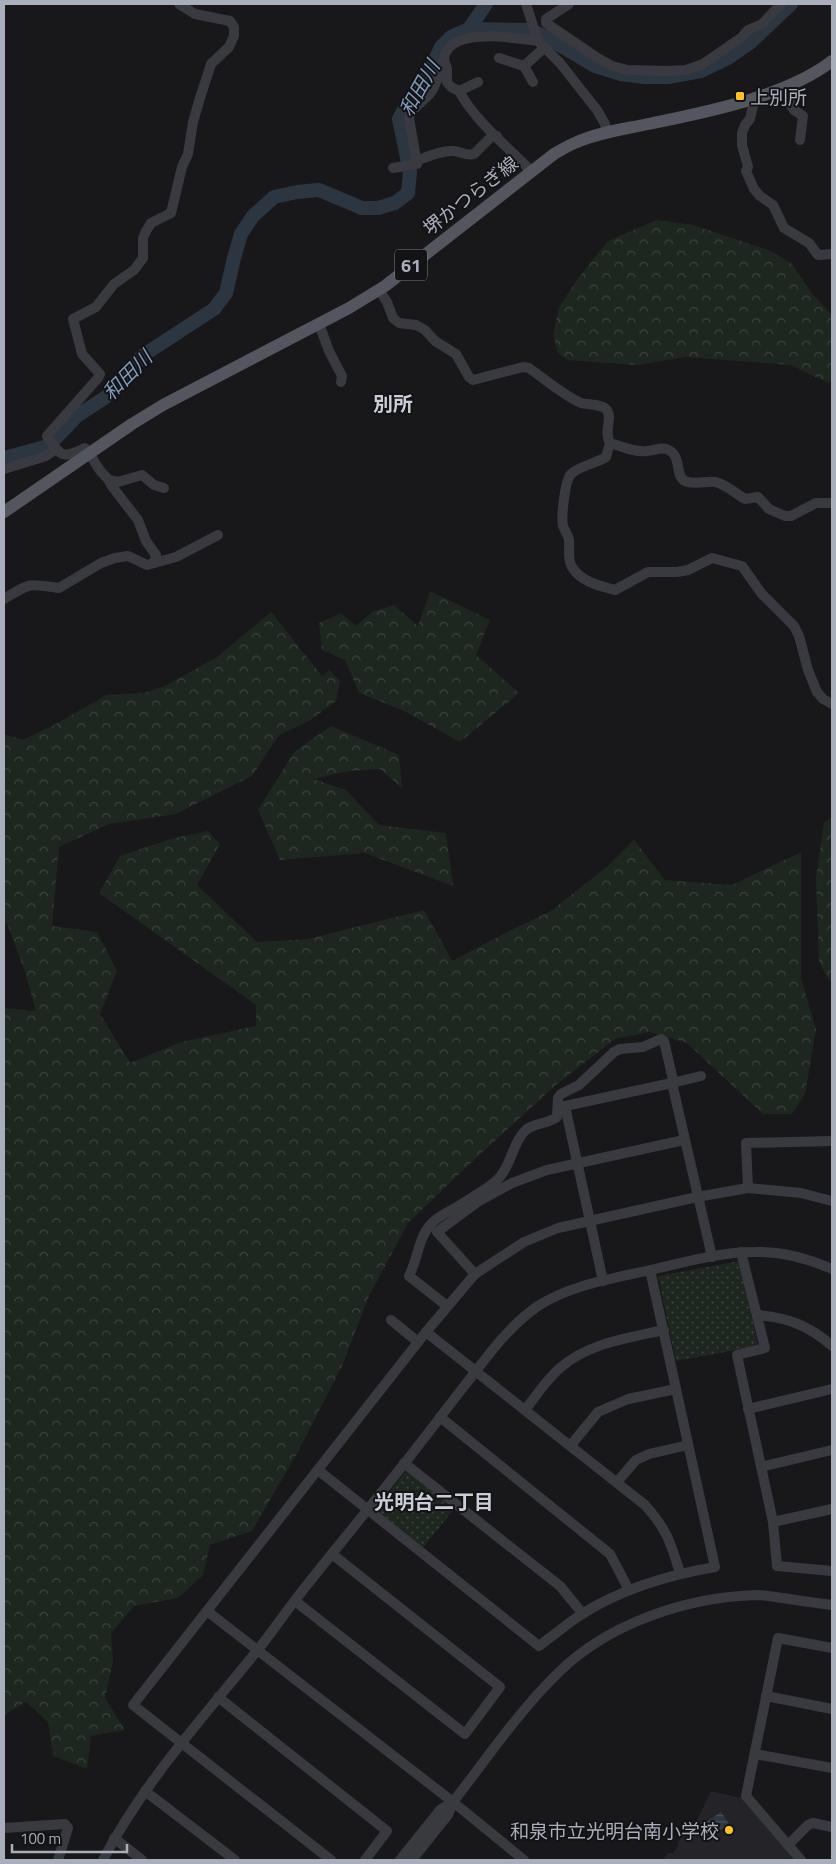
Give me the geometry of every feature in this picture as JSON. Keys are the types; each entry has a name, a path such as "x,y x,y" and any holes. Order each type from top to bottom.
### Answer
{"main road":[{"name":"堺かつらぎ線","path":"4,512 162,405 350,308 379,290 554,154 578,141 606,133 695,114 755,97 792,84 832,61"}],"street":[{"path":"154,563 156,555 146,541 138,520 111,485 110,480 99,469 90,452 85,448 69,456 64,455 56,449 46,436 100,374 82,354 74,319 96,307 114,284 134,270 143,258 143,238 151,223 170,213 182,167 188,154 200,98 211,64 222,56 234,36 234,27 230,21 195,14 179,4"},
{"path":"526,4 539,42 560,63 597,110 605,124 606,133"},
{"path":"546,23 546,19 569,4"},
{"path":"532,19 546,23 612,66 628,70 686,70 703,64 725,50 748,30 762,24 781,4"},
{"path":"393,168 417,164 409,118 411,112 433,90 449,49 465,39 505,37 539,42"},
{"path":"524,66 539,42"},
{"path":"444,58 447,68 447,82 451,87 459,91 472,110 531,171"},
{"path":"499,58 524,66 533,82"},
{"path":"459,91 478,82"},
{"path":"792,84 792,94 789,102 794,110 803,116 800,140"},
{"path":"755,97 750,120 744,125 742,133 742,145 748,167 746,171 754,189 760,196 774,205 784,228 809,243 818,255 832,254"},
{"path":"416,161 443,152 454,151 470,155 474,154 492,137 497,136"},
{"path":"379,290 387,302 393,318 399,323 416,325 424,330 435,342 456,354 469,378 473,380 523,367 530,368 572,398 583,403 603,407 607,411 609,418 606,429 607,438 610,443 647,452 656,449 666,449 672,452 677,458 682,478 685,481 722,484 745,499 758,497 769,509 785,516 791,516 816,503 832,503"},
{"path":"319,324 329,351 342,376 341,382"},
{"path":"610,443 606,457 572,472 568,479 562,514 563,525 569,540 569,558 572,566 587,581 615,590 648,572 688,570 712,558 742,566 762,594 794,626 817,692 823,700 832,704"},
{"path":"4,468 46,456 56,449"},
{"path":"110,480 118,482 142,475 154,485 164,488"},
{"path":"4,598 26,585 35,584 59,588 101,563 122,556 128,556 147,565 176,557 218,535"},
{"path":"447,1306 409,1276 416,1264 420,1244 425,1232 432,1223 494,1183 510,1162 521,1136 528,1128 552,1121 557,1117 558,1098 579,1085 614,1052 620,1049 643,1047 661,1039 664,1041 674,1080 672,1083 684,1140 712,1257"},
{"path":"604,1281 565,1106 701,1076"},
{"path":"475,1274 436,1232 479,1201 512,1183 547,1170 684,1140"},
{"path":"748,1188 746,1143 832,1141"},
{"path":"331,1860 181,1744 133,1704 418,1342 475,1274 524,1242 558,1228 697,1197 748,1188 801,1193 832,1201"},
{"path":"741,1252 765,1348 737,1355 773,1522 777,1566 832,1571"},
{"path":"103,1860 114,1838 145,1791 181,1744 258,1650 476,1371 502,1339 528,1314 568,1291 584,1285 741,1252 782,1253 832,1269"},
{"path":"318,1470 539,1646 583,1614 629,1590 647,1582 680,1573 715,1567 650,1270"},
{"path":"757,1315 777,1316 800,1324 832,1346"},
{"path":"391,1320 418,1342"},
{"path":"524,1410 551,1377 569,1361 593,1348 664,1330"},
{"path":"426,1332 644,1505 659,1520 671,1540 680,1573"},
{"path":"572,1446 598,1412 628,1398 676,1389"},
{"path":"748,1409 832,1389"},
{"path":"440,1417 610,1554 629,1590"},
{"path":"617,1482 636,1460 649,1454 688,1445"},
{"path":"761,1466 832,1450"},
{"path":"404,1463 560,1586 583,1614"},
{"path":"773,1522 832,1509"},
{"path":"295,1601 465,1734 500,1687 332,1554"},
{"path":"400,1860 441,1810 452,1802 531,1701 560,1671 589,1648 625,1626 678,1606 703,1601 758,1595 832,1605"},
{"path":"207,1611 524,1860"},
{"path":"802,1860 746,1796 778,1638 832,1648"},
{"path":"766,1696 832,1709"},
{"path":"218,1697 387,1831 365,1860"},
{"path":"755,1754 832,1768"},
{"path":"145,1791 235,1860"},
{"path":"412,1860 448,1815 452,1802"},
{"path":"788,1845 808,1825 813,1823 832,1827"},
{"path":"4,1828 65,1824 68,1828 58,1860"},
{"path":"114,1838 142,1860"}],"shaded area":[{"name":"和泉市立光明台南小学校","path":"711,1791 742,1798 797,1860 662,1860 668,1853 673,1853 678,1846 678,1842 698,1818"},
{"path":"721,1812 729,1824 705,1840 697,1828"}],"green space":[{"path":"657,220 693,225 771,251 792,264 811,292 832,315 832,382 828,383 791,365 687,357 636,365 568,360 558,353 553,335 559,307 579,277 608,241"},
{"path":"430,591 490,620 476,655 519,693 460,742 402,710 359,693 345,660 322,650 319,623 341,613 356,626 372,612 394,605 418,626"},
{"path":"271,612 322,676 329,670 340,681 336,701 309,721 279,735 252,776 176,814 109,824 59,847 52,926 97,932 117,971 100,1014 130,1063 181,1042 256,1026 256,1005 99,893 120,856 170,839 208,831 220,844 197,885 257,942 308,939 424,910 452,961 551,911 609,865 634,840 665,880 732,885 801,852 801,978 816,1029 805,1094 792,1114 763,1114 687,1043 650,1032 615,1039 557,1084 408,1223 369,1296 342,1366 299,1450 252,1531 210,1545 203,1575 178,1598 134,1606 111,1633 113,1662 105,1698 125,1730 91,1736 87,1769 53,1756 48,1722 26,1702 4,1715 4,1008 36,1011 25,972 7,923 4,923 4,734 23,740 58,723 106,695 143,693 165,686 217,657"},
{"path":"331,726 399,755 402,788 380,769 349,771 313,779 346,790 379,825 446,833 453,886 365,853 280,860 258,810 294,752"},
{"path":"832,817 832,983 819,962 816,877 824,823"},
{"path":"740,1261 758,1346 676,1361 658,1276"},
{"path":"408,1472 454,1509 423,1548 377,1511 377,1507 404,1473"}],"waterway":[{"path":"469,29 486,4"},
{"name":"和田川","path":"4,458 45,447 77,416 115,391 142,356 214,309 226,293 241,234 253,216 274,197 319,190 362,208 378,208 395,203 408,193 410,172 399,119 406,106 421,89 441,47 451,37 469,29 530,30 546,37 595,66 621,74 644,77 668,77 701,71 728,58 751,42 791,4"}],"place":[{"name":"上別所","path":"740,96"},
{"name":"和泉市立光明台南小学校","path":"729,1830"}],"district":[{"name":"別所","path":"393,403"},
{"name":"光明台二丁目","path":"434,1501"}]}
